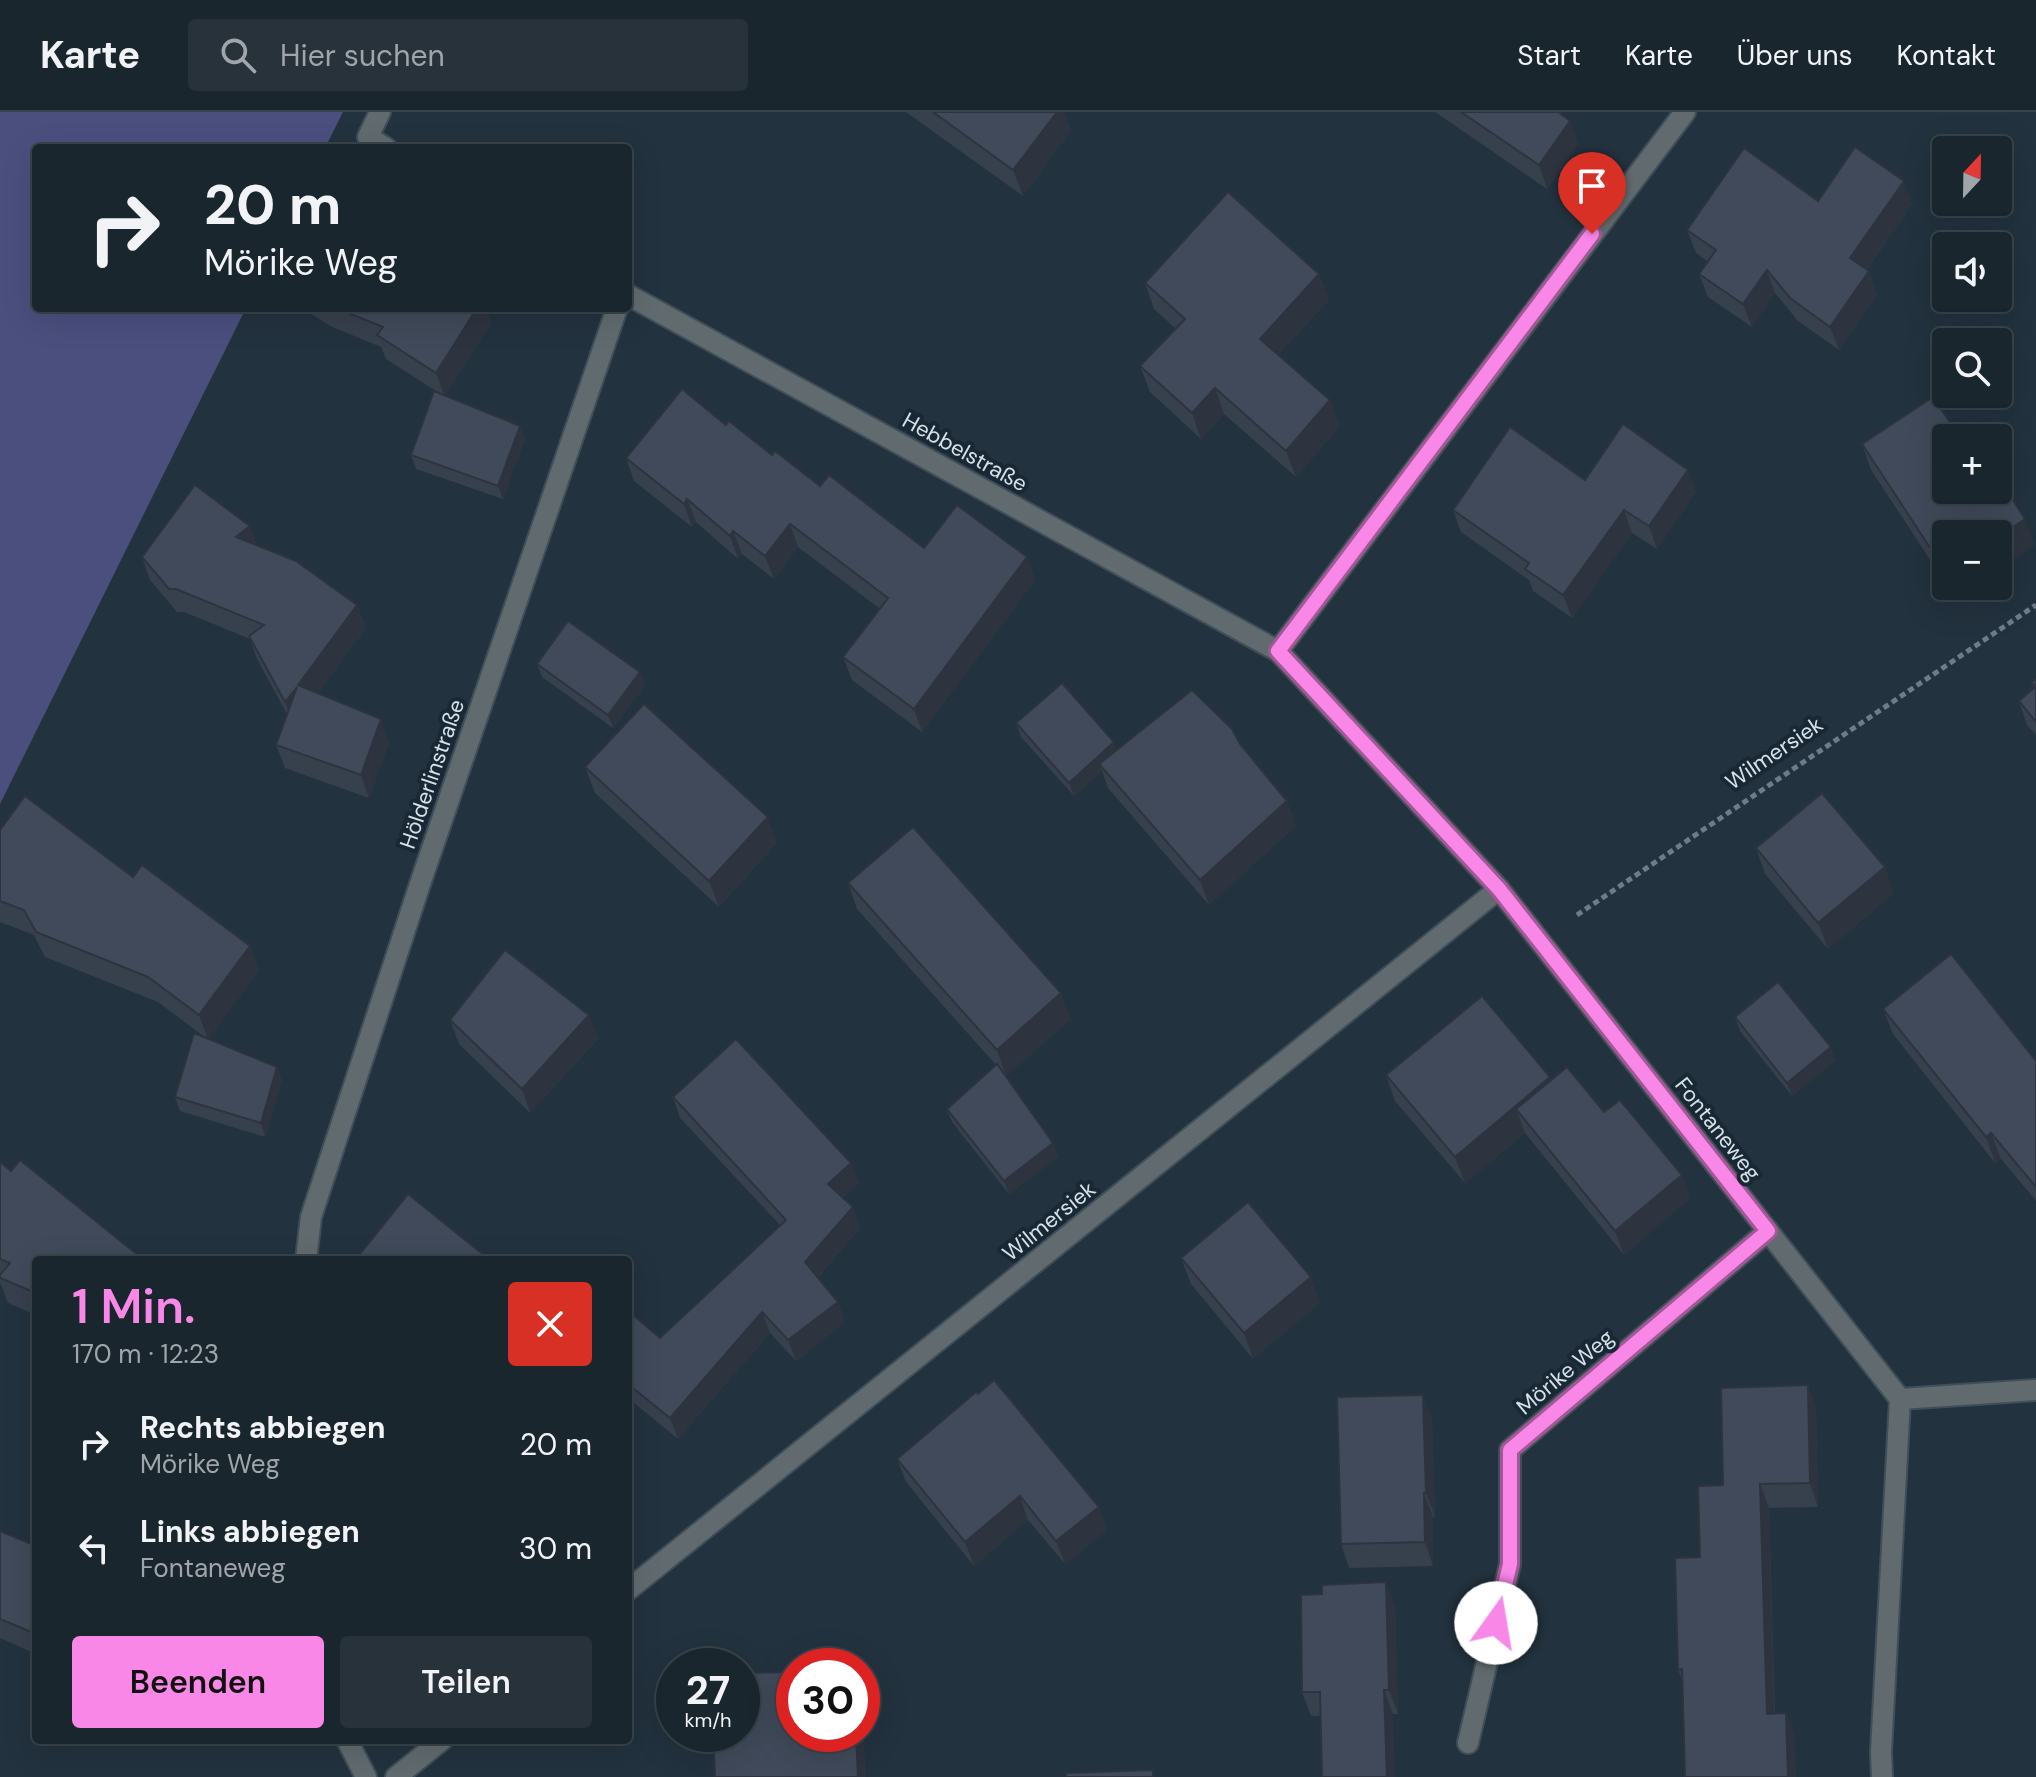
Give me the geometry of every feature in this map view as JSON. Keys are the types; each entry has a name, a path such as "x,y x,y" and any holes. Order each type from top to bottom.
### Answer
{"street":[{"path":"379,144 368,137 380,112"},
{"path":"1278,651 1685,112"},
{"name":"Hebbelstraße","path":"632,297 1278,651 1499,889"},
{"name":"Hölderlinstraße","path":"306,1256 311,1217 414,902 616,312"},
{"name":"Fontaneweg","path":"1499,889 1900,1399"},
{"name":"Wilmersiek","path":"632,1587 1499,889"},
{"name":"Mörike Weg","path":"1468,1743 1510,1564 1510,1450 1768,1231"},
{"path":"1882,1777 1900,1399 2036,1390"},
{"path":"349,1744 366,1777"},
{"path":"396,1777 437,1744"}],"path":[{"name":"Wilmersiek","path":"1540,941 2036,605"}],"shaded area":[{"path":"0,112 343,112 327,144 32,144 32,312 244,312 0,804"}],"building":[{"path":"933,112 1057,112 1013,170"},
{"path":"1461,112 1558,112 1570,121 1539,165"},
{"path":"1855,147 1904,181 1850,258 1869,271 1830,327 1790,298 1767,270 1743,304 1699,274 1716,250 1687,230 1744,148 1818,201"},
{"path":"1228,192 1319,274 1260,339 1330,400 1286,451 1215,388 1192,413 1140,366 1185,319 1145,283"},
{"path":"346,312 474,312 436,373 377,335 383,327"},
{"path":"682,389 726,425 729,421 772,455 775,451 820,486 829,475 924,548 957,505 1027,557 914,709 843,657 888,598 790,524 765,556 733,531 730,536 687,499 684,504 626,458"},
{"path":"434,391 520,426 498,486 411,455"},
{"path":"1932,398 1932,408 1940,408 1951,424 1932,424 1932,504 2012,504 2012,499 2025,519 2012,528 2012,520 1932,520 1932,551 1862,444"},
{"path":"1623,424 1688,470 1649,526 1624,510 1563,595 1525,569 1529,563 1453,510 1510,427 1585,480"},
{"path":"195,485 250,526 236,537 296,561 357,605 298,685 381,719 361,775 276,745 297,687 285,702 249,636 264,625 176,589 169,589 142,557"},
{"path":"568,621 640,672 608,715 537,664"},
{"path":"2036,679 2036,722 2019,701 2035,687 2031,682"},
{"path":"1062,683 1114,742 1069,783 1016,723"},
{"path":"1192,690 1232,729 1240,744 1287,801 1200,880 1099,764"},
{"path":"644,704 768,817 709,881 585,767"},
{"path":"1822,793 1885,867 1818,923 1756,848"},
{"path":"25,796 133,877 142,865 250,946 199,1015 148,977 36,932 24,910 0,901 0,830"},
{"path":"913,827 1061,993 997,1050 848,883"},
{"path":"505,950 589,1015 522,1089 450,1020"},
{"path":"1951,954 2036,1061 2036,1187 1991,1133 1986,1137 1883,1009"},
{"path":"1778,982 1831,1047 1787,1083 1735,1017"},
{"path":"1482,996 1550,1077 1455,1157 1386,1075"},
{"path":"194,1033 277,1067 261,1123 175,1097"},
{"path":"736,1039 851,1163 828,1184 853,1207 805,1262 838,1302 788,1340 762,1312 670,1418 632,1387 632,1316 660,1338 786,1220 673,1097"},
{"path":"997,1064 1053,1143 1004,1181 947,1109"},
{"path":"1567,1067 1604,1112 1620,1100 1682,1175 1615,1231 1516,1109"},
{"path":"20,1160 139,1256 32,1256 32,1291 0,1278 10,1263 0,1259 0,1162 11,1171"},
{"path":"408,1194 485,1256 358,1256"},
{"path":"1248,1202 1311,1277 1244,1333 1181,1258"},
{"path":"994,1380 1099,1507 1056,1541 1020,1496 965,1542 897,1459"},
{"path":"1808,1385 1810,1483 1760,1484 1767,1714 1786,1713 1788,1777 1685,1777 1675,1558 1700,1557 1698,1486 1723,1485 1721,1388"},
{"path":"1423,1395 1425,1542 1341,1544 1337,1397"},
{"path":"0,1531 32,1544 32,1632 0,1619"},
{"path":"1386,1582 1389,1690 1384,1690 1387,1777 1322,1777 1320,1692 1302,1692 1301,1595 1322,1594 1322,1585"},
{"path":"776,1672 776,1752 857,1752 858,1777 715,1777 714,1752 760,1752 760,1673"},
{"path":"1153,1770 1153,1777 1066,1777 1066,1773"}],"route":[{"path":"1496,1623 1510,1564 1510,1450 1768,1231 1499,889 1278,651 1592,234"}]}
